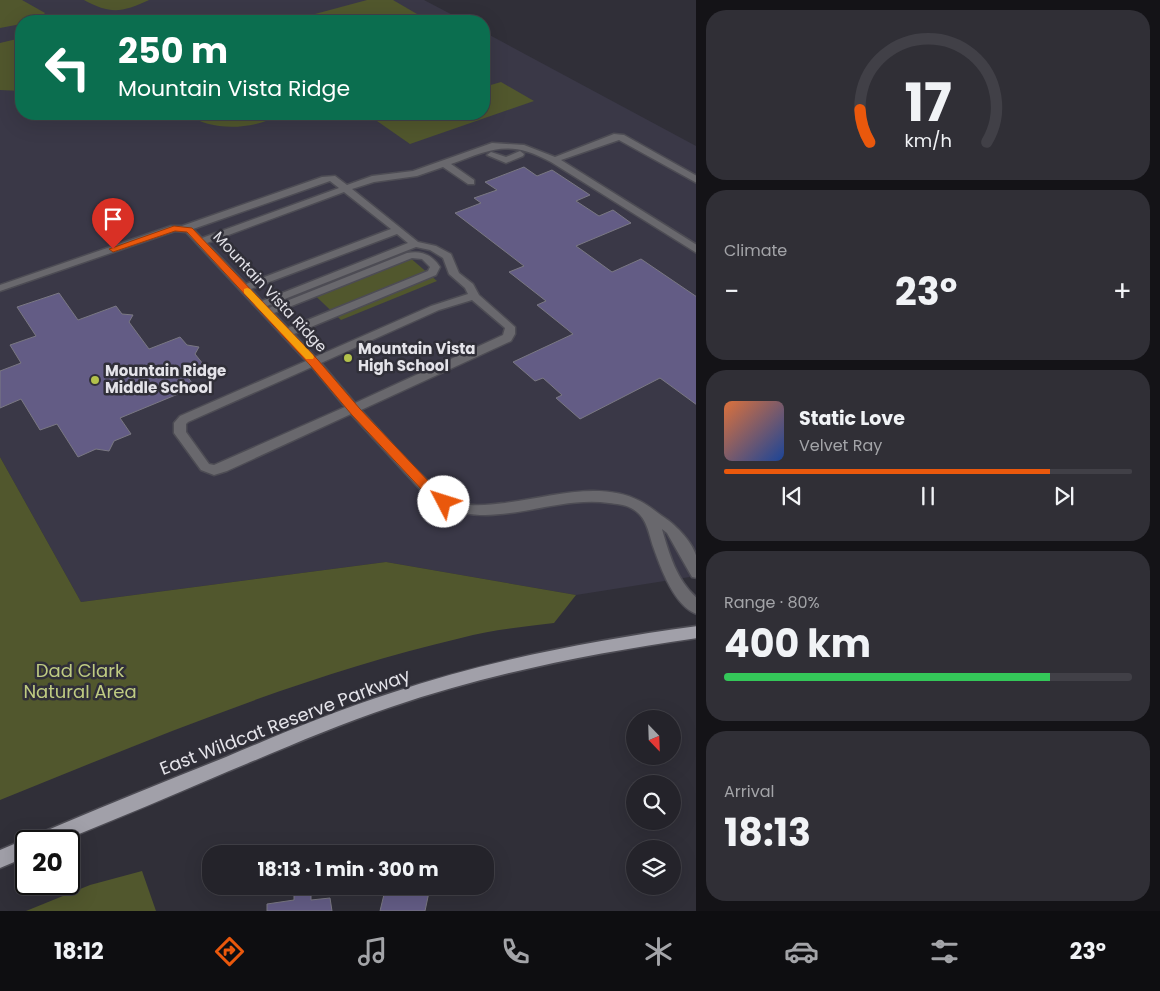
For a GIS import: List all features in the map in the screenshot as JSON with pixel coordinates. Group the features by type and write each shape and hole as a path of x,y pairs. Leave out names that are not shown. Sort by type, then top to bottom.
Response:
{"main road":[{"name":"East Wildcat Reserve Parkway","path":"69,830 325,724 453,680 600,648 696,632"},
{"path":"0,859 15,853"}],"lane":[{"path":"554,160 618,136 696,180"},
{"path":"500,145 506,160"},
{"path":"201,242 372,179 414,174 492,146 500,145 529,148 554,160 696,250"},
{"path":"491,155 506,160 520,154"},
{"path":"444,163 471,182"},
{"path":"0,288 174,228 183,228 325,178 335,179 415,244 433,248 448,256 454,274 469,286 474,298 510,327 510,334 506,338 354,409 214,470 205,467 180,433 180,423 184,419 435,308 463,298 474,298"},
{"name":"Mountain Vista Ridge","path":"183,228 189,230 201,242 314,362 354,409 428,489 444,502 464,509 485,510 530,505 562,498 596,496 624,500 635,504 672,529 696,573"},
{"path":"244,288 398,230"},
{"path":"264,309 415,244"},
{"path":"264,309 412,255 422,255 430,259 435,267 432,273 286,333"},
{"path":"646,512 653,522 661,550 680,592 696,608"}],"shaded area":[{"name":"Mountain Vista High School","path":"0,0 424,0 453,15 15,15 15,120 490,120 490,35 696,146 696,576 576,595 386,562 81,602 0,457"}],"green space":[{"path":"0,0 22,0 45,13 43,15 15,15 15,25 0,28"},
{"path":"84,0 149,0 132,7 110,10"},
{"path":"367,0 393,0 419,15 311,15"},
{"path":"15,39 15,91 0,90 0,43"},
{"path":"501,82 534,101 490,116 490,85"},
{"path":"197,120 269,120 235,127 209,124"},
{"path":"380,120 479,120 410,144 377,121"},
{"path":"401,250 437,281 341,320 306,287"},
{"name":"Dad Clark Natural Area","path":"0,457 81,602 386,562 576,595 554,623 472,635 343,670 228,710 0,800"},
{"path":"142,871 156,911 26,911 65,895 80,895 80,889"}],"building":[{"name":"Mountain Vista High School","path":"524,167 537,176 552,170 590,195 576,201 599,216 613,210 631,223 576,246 612,272 641,259 696,296 696,404 660,378 580,419 556,398 562,395 543,378 535,381 513,362 573,334 537,305 546,301 509,272 524,266 455,213 481,203 474,198 497,190 485,182"},
{"name":"Mountain Ridge Middle School","path":"59,293 78,320 116,306 122,314 133,315 129,322 149,349 180,337 187,345 199,347 195,354 203,364 184,372 195,387 120,418 131,434 114,441 109,451 96,449 78,457 57,424 40,430 21,399 0,408 0,371 21,363 10,345 36,336 17,307"},
{"path":"294,895 311,895 311,900 330,898 332,911 267,911 267,904 294,900"},
{"path":"384,895 428,895 425,911 380,911"}],"slow traffic":[{"path":"247,291 309,357"}],"place":[{"name":"Mountain Vista High School","path":"348,358"},
{"name":"Mountain Ridge Middle School","path":"95,380"}],"route":[{"path":"113,249 174,228 189,230 314,362 356,412 428,489 444,502"}]}
